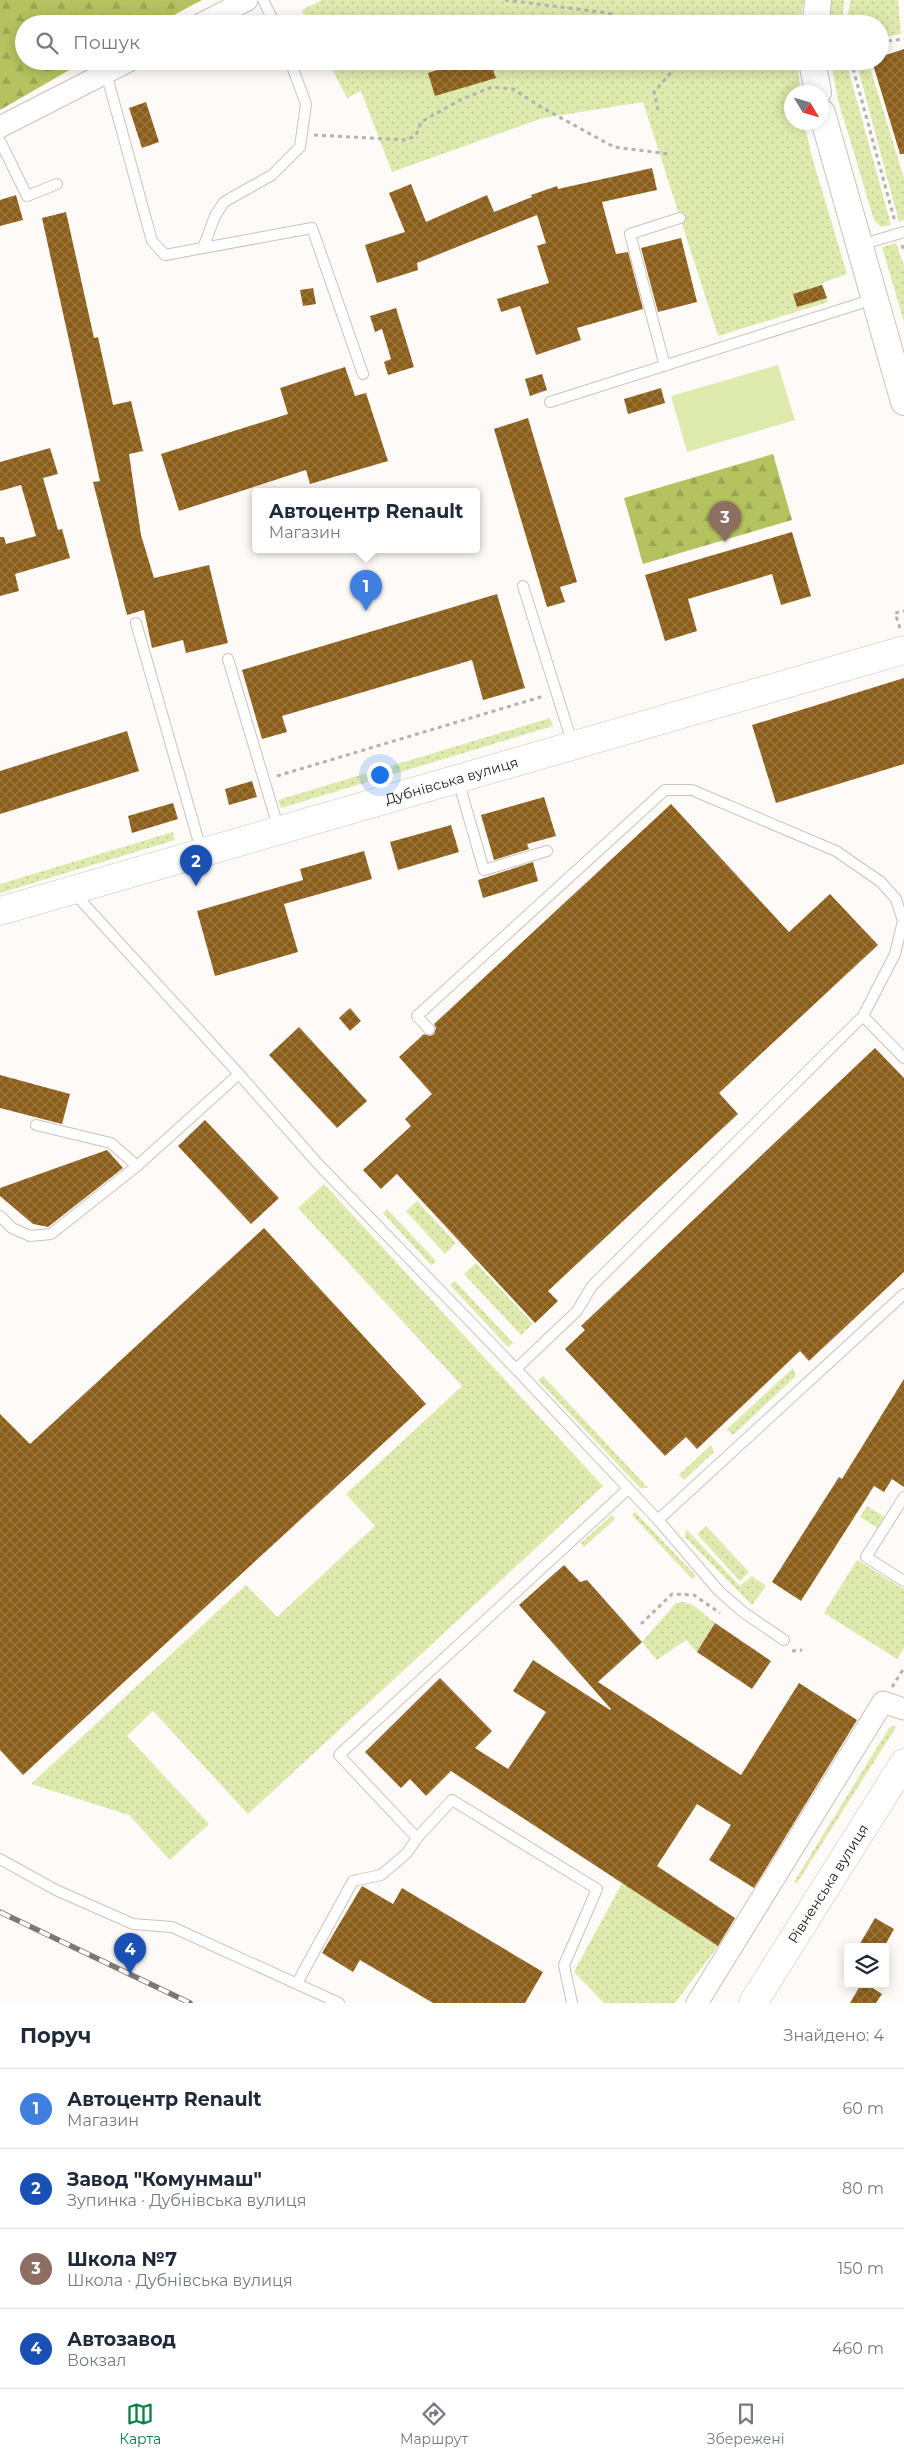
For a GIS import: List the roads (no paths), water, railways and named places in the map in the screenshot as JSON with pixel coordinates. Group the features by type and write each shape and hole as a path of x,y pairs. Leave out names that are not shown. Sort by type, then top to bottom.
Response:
{"main road":[{"name":"Дубнівська вулиця","path":"0,911 573,746 903,642"},
{"name":"Рівненська вулиця","path":"753,2003 904,1763"}],"street":[{"path":"218,15 247,0"},
{"path":"817,15 818,0"},
{"path":"0,127 112,70"},
{"path":"814,70 817,85"},
{"path":"827,130 904,402"},
{"path":"697,2003 882,1702 904,1709"}],"lane":[{"path":"263,0 270,15"},
{"path":"203,248 215,216 224,202 272,175 300,146 306,104 293,70"},
{"path":"106,73 152,241 165,255 312,228 363,374"},
{"path":"0,141 27,196 57,184"},
{"path":"665,366 630,234 680,218"},
{"path":"859,245 901,232"},
{"path":"550,402 874,300"},
{"path":"524,586 573,746"},
{"path":"136,623 202,854"},
{"path":"228,660 279,831"},
{"path":"458,779 484,870 547,851"},
{"path":"429,1029 417,1016 665,790 692,790 836,851 881,882 896,899 903,921 895,954 863,1016 592,1286 577,1311 516,1369"},
{"path":"71,890 239,1074 319,1165 516,1369 658,1520 719,1591 742,1612 784,1640"},
{"path":"863,1016 904,1058"},
{"path":"0,1216 12,1228 30,1236 51,1234 137,1166 239,1074"},
{"path":"36,1125 111,1143 137,1166"},
{"path":"658,1520 904,1294"},
{"path":"417,1838 339,1755 628,1489"},
{"path":"904,1497 866,1558 904,1581"},
{"path":"297,1983 353,1881 381,1875 407,1853 417,1838 452,1800 597,1889 564,1965 572,2003"},
{"path":"0,1859 56,1890 133,1924 172,1927 339,2003"}],"railway":[{"path":"0,1912 190,2003"}],"place":[{"name":"Школа №7","path":"725,542"},
{"name":"Автоцентр Renault","path":"366,611"},
{"name":"Завод \"Комунмаш\"","path":"196,886"},
{"name":"Автозавод","path":"130,1974"}]}
